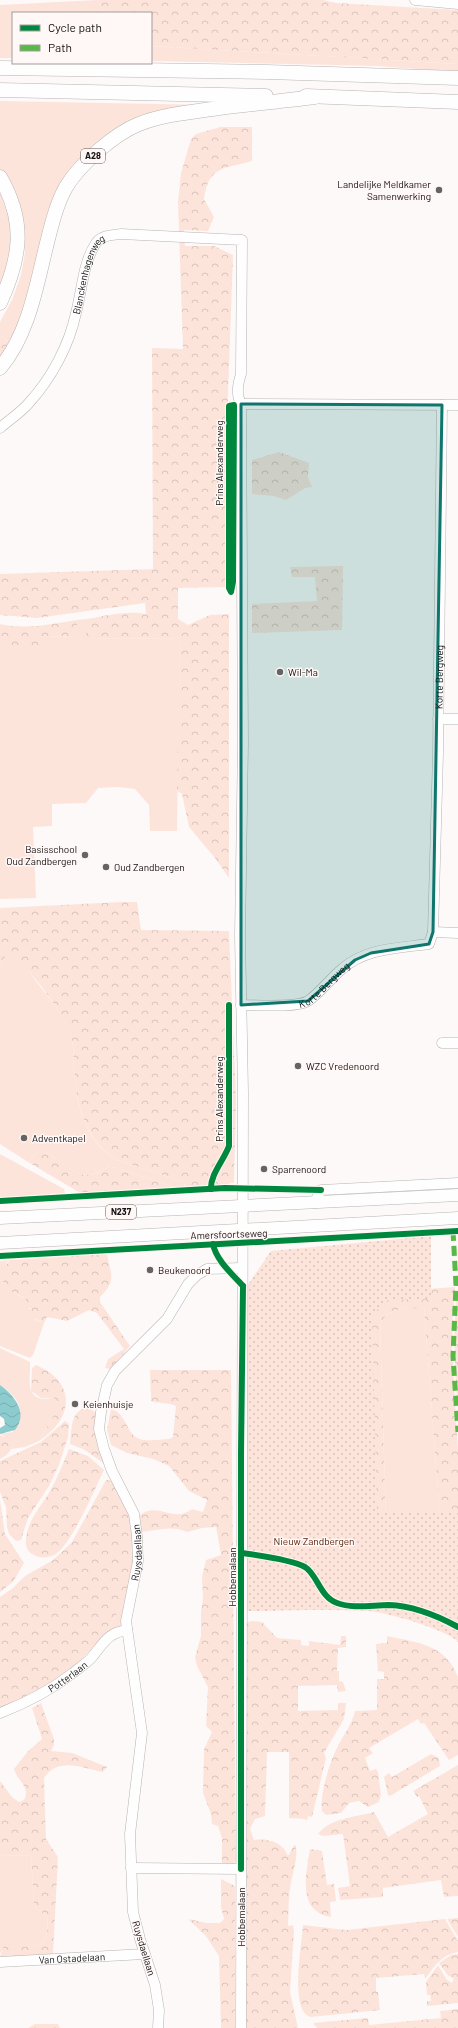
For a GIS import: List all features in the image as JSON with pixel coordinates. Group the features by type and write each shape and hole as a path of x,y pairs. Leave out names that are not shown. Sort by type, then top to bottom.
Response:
{"highway":[{"path":"0,68 458,78"},
{"name":"A28","path":"0,90 315,97 458,102"},
{"name":"A28","path":"0,368 8,358 24,328 35,292 57,206 67,186 82,167 110,141 137,124 164,116 315,97"},
{"path":"0,177 11,197 17,225 18,251 13,271 0,303"}],"main road":[{"name":"N237","path":"0,1218 458,1195"},
{"name":"Amersfoortseweg","path":"0,1243 458,1218"}],"street":[{"path":"415,0 458,4"},
{"name":"Blanckenhagenweg","path":"0,428 28,404 50,376 65,345 76,316 89,259 97,242 107,235 121,234 242,240 241,374 238,383 238,400 241,404"},
{"path":"242,1207 243,1092 240,936 243,735 241,404 458,405"},
{"name":"Korte Bergweg","path":"241,1005 292,1005 308,1001 343,968 371,952 429,944 433,932 438,719 442,405"},
{"path":"438,719 458,719"},
{"path":"433,932 458,933"},
{"path":"442,1043 458,1043"},
{"path":"314,1203 321,1190 458,1183"},
{"name":"Hobbemalaan","path":"241,2028 242,1207"},
{"name":"Ruysdaellaan","path":"158,2028 159,2010 156,1985 144,1954 133,1912 131,1868 130,1834 142,1733 127,1630 127,1613 138,1561 137,1536 134,1514 112,1471 99,1429 102,1404 107,1385 115,1371 127,1356 167,1319 188,1284 197,1275 207,1269 241,1268"},
{"name":"Potterlaan","path":"0,1713 28,1701 67,1677 91,1658 110,1635 127,1630"},
{"path":"131,1868 241,1869"},
{"name":"Van Ostadelaan","path":"0,1962 144,1954"}],"highlighted area":[{"path":"241,404 442,405 433,932 429,944 371,953 355,960 308,1001 241,1005"}],"green space":[{"path":"97,0 104,12 12,12 12,58 0,58 0,5"},
{"path":"97,0 323,0 336,3 458,10 458,64 152,46 152,12 104,12"},
{"path":"152,46 458,64 458,72 377,66 152,61"},
{"path":"0,101 211,105 142,121 71,183 12,344 0,334 0,322 12,300 21,275 25,253 23,229 11,184 0,169"},
{"path":"220,127 252,127 252,161 219,171 209,180 204,199 214,217 208,231 184,230 185,246 214,246 233,255 227,422 227,587 178,588 178,619 188,625 210,615 229,614 229,878 215,858 189,827 182,794 177,791 180,638 86,639 86,619 124,613 146,614 145,603 37,618 0,615 0,574 153,569 152,348 183,349 178,202 181,173 191,139 196,134"},
{"path":"0,193 8,216 12,240 0,296"},
{"path":"0,334 12,344 0,361"},
{"path":"279,452 309,463 308,477 312,487 305,488 286,500 274,496 252,494 252,460"},
{"path":"343,566 342,630 252,633 252,604 317,601 315,577 292,577 290,567"},
{"path":"86,619 86,639 180,638 177,831 150,831 149,805 135,789 118,787 98,788 86,803 52,804 52,826 33,827 36,898 0,899 0,645 44,645 44,637 77,636 77,620"},
{"path":"77,620 77,636 45,637 44,645 0,645 0,624 10,626 29,626 48,625"},
{"path":"137,902 141,930 229,931 236,1100 234,1182 207,1192 87,1197 28,1162 37,1152 42,1151 81,1174 89,1175 110,1166 177,1188 185,1187 184,1182 117,1160 106,1152 97,1142 89,1131 80,1107 75,1081 73,1043 64,1020 50,998 19,961 6,956 0,963 0,908"},
{"path":"6,956 20,961 27,969 62,1016 70,1032 73,1043 75,1081 80,1107 89,1132 97,1143 117,1160 184,1182 184,1187 177,1188 110,1166 88,1175 81,1174 42,1151 37,1152 28,1162 0,1144 0,963"},
{"path":"0,1154 64,1189 66,1198 0,1202"},
{"name":"Nieuw Zandbergen","path":"431,1236 431,1299 387,1300 372,1315 377,1511 458,1512 458,1642 452,1637 429,1627 387,1614 375,1612 337,1610 245,1611 247,1286 271,1251"},
{"path":"107,1254 111,1273 111,1282 100,1297 100,1302 130,1346 110,1369 105,1368 108,1359 124,1349 97,1313 89,1310 67,1321 47,1317 44,1323 32,1318 32,1309 27,1307 25,1297 20,1296 8,1289 3,1282 1,1272 10,1260"},
{"path":"10,1260 7,1262 3,1278 5,1282 9,1289 14,1293 25,1297 29,1309 32,1309 32,1314 35,1320 44,1323 33,1355 30,1358 0,1346 0,1261"},
{"path":"455,1287 452,1355 458,1449 458,1625 376,1603 370,1312 401,1291","holes":["424,1308 440,1519 386,1521 380,1324 384,1318 393,1311"]},
{"path":"458,1287 458,1413 455,1366 455,1318"},
{"path":"424,1307 440,1519 386,1521 380,1324 388,1314 393,1311"},
{"path":"0,1348 30,1362 31,1391 38,1398 54,1398 57,1404 57,1410 39,1441 25,1447 11,1449 12,1446 4,1436 0,1434 13,1432 20,1414 20,1410 14,1397 0,1385"},
{"path":"36,1365 49,1372 59,1381 64,1391 66,1401 64,1412 59,1422 51,1432 39,1441 57,1410 57,1404 54,1398 41,1398 31,1391 32,1368"},
{"path":"150,1370 231,1370 236,1861 234,1864 222,1863 222,1838 218,1826 212,1824 211,1814 203,1793 204,1749 212,1732 206,1726 208,1687 197,1666 195,1657 201,1636 201,1612 203,1599 202,1577 206,1560 221,1555 216,1527 202,1528 187,1532 170,1528 142,1532 139,1516 146,1512 152,1510 178,1514 185,1513 192,1509 203,1512 207,1500 189,1491 169,1466 153,1459 127,1453 111,1445 107,1430 111,1409 116,1411 124,1419 135,1437 154,1440 169,1439 173,1437 176,1406 151,1401"},
{"path":"86,1408 91,1409 96,1413 97,1441 105,1464 83,1449 70,1444 74,1417 81,1410"},
{"path":"65,1421 69,1424 68,1437 59,1465 49,1486 28,1518 21,1540 16,1541 9,1534 7,1527 6,1507 0,1492 0,1461 41,1442"},
{"path":"0,1435 12,1441 12,1447 5,1456 0,1459"},
{"path":"69,1449 88,1456 104,1470 83,1515 69,1539 56,1554 47,1557 38,1557 30,1553 27,1548 26,1541 29,1525 53,1486"},
{"path":"106,1480 113,1480 130,1516 134,1547 133,1564 125,1600 105,1634 81,1660 62,1676 27,1698 0,1708 0,1597 13,1588 25,1576 53,1560 72,1542"},
{"path":"0,1500 5,1534 24,1563 13,1582 0,1592"},
{"path":"125,1600 124,1622 118,1628 105,1634"},
{"path":"251,1621 262,1622 277,1638 301,1640 301,1645 309,1646 309,1641 340,1645 341,1636 346,1636 346,1647 338,1648 337,1671 339,1671 339,1681 343,1682 346,1691 338,1692 337,1685 298,1686 298,1711 338,1710 338,1703 346,1703 344,1719 324,1753 326,1758 312,1817 308,1816 307,1821 305,1819 289,1818 289,1752 267,1752 265,1816 255,1819 250,1829 254,1840 269,1840 274,1842 286,1851 288,1856 295,1844 296,1848 295,1864 289,1893 288,1926 293,1925 294,1931 290,1992 298,2028 244,2028 247,1623"},
{"path":"387,1636 420,1643 430,1647 438,1651 453,1666 458,1677 458,1755 449,1760 424,1723 421,1724 418,1719 369,1748 373,1753 365,1758 370,1771 376,1769 378,1772 381,1794 379,1802 368,1807 359,1801 349,1803 341,1813 326,1815 322,1811 322,1797 328,1770 337,1748 350,1725 355,1711 377,1710 377,1679 384,1679 384,1672 378,1671 376,1644 387,1643"},
{"path":"41,1703 54,1739 54,1745 51,1751 72,1753 107,1767 103,1772 79,1766 63,1765 50,1771 44,1778 46,1839 58,1857 53,1955 0,1957 4,1945 23,1947 37,1946 42,1943 46,1937 47,1917 34,1906 31,1856 0,1855 0,1781 12,1797 19,1802 24,1800 26,1791 14,1769 28,1751 42,1739 32,1708"},
{"path":"431,1754 439,1758 440,1766 390,1796 388,1795 384,1777 389,1773 392,1777"},
{"path":"458,1765 458,1896 444,1897 441,1880 383,1888 383,1897 340,1900 338,1888 350,1886 343,1834 323,1836 318,1834 336,1821 374,1812 388,1837 428,1814 419,1796 417,1797 413,1791"},
{"path":"310,1849 322,1851 327,1885 334,1884 336,1901 330,1902 331,1917 320,1914 313,1908 308,1899 306,1879"},
{"path":"0,1855 31,1856 34,1906 47,1917 47,1929 46,1937 42,1943 37,1946 4,1946 0,1954"},
{"path":"221,1879 235,1886 235,2028 221,2028 219,1956 206,1936 188,1919 207,1923 220,1923 224,1919 221,1907"},
{"path":"458,1918 458,1937 447,1919"},
{"path":"445,1919 458,1941 458,1952 452,1953 443,1958 425,1979 424,1974 376,1978 376,1992 378,1992 380,2010 311,2017 304,2012 300,2003 298,1976 303,1925 346,1930"},
{"path":"458,1954 458,2003 427,2006 427,2001 431,2001 430,1995 427,1995 426,1982 438,1965 447,1980 452,1983 454,1979 450,1976 449,1977 439,1963 451,1955"},
{"path":"458,2009 458,2028 317,2028 313,2023 368,2018 369,2025 441,2018 440,2011"},
{"path":"35,2024 58,2024 60,2028 28,2028"}],"water":[{"path":"0,1385 15,1399 21,1417 15,1430 0,1434 0,1428 5,1425 4,1419 0,1416"}],"marked path":[{"path":"453,1231 456,1285 453,1356 458,1432"}],"cycle path":[{"name":"Prins Alexanderweg","path":"234,405 233,582 231,592 229,588 229,406 234,405"},
{"name":"Prins Alexanderweg","path":"211,1189 211,1184 215,1173 229,1146 229,1005"},
{"path":"0,1201 225,1188 321,1190"},
{"path":"0,1256 458,1231"},
{"path":"213,1244 217,1256 229,1272 243,1286"},
{"path":"241,1869 241,1452 243,1286"},
{"path":"242,1553 265,1556 299,1564 305,1567 313,1575 327,1596 337,1603 349,1606 389,1605 407,1607 433,1615 458,1627"}],"place":[{"name":"Landelijke Meldkamer Samenwerking","path":"439,190"},
{"name":"Wil-Ma","path":"280,672"},
{"name":"Basisschool Oud Zandbergen","path":"85,855"},
{"name":"Oud Zandbergen","path":"106,867"},
{"name":"WZC Vredenoord","path":"298,1066"},
{"name":"Adventkapel","path":"24,1138"},
{"name":"Sparrenoord","path":"264,1169"},
{"name":"Beukenoord","path":"150,1270"},
{"name":"Keienhuisje","path":"75,1404"}]}
